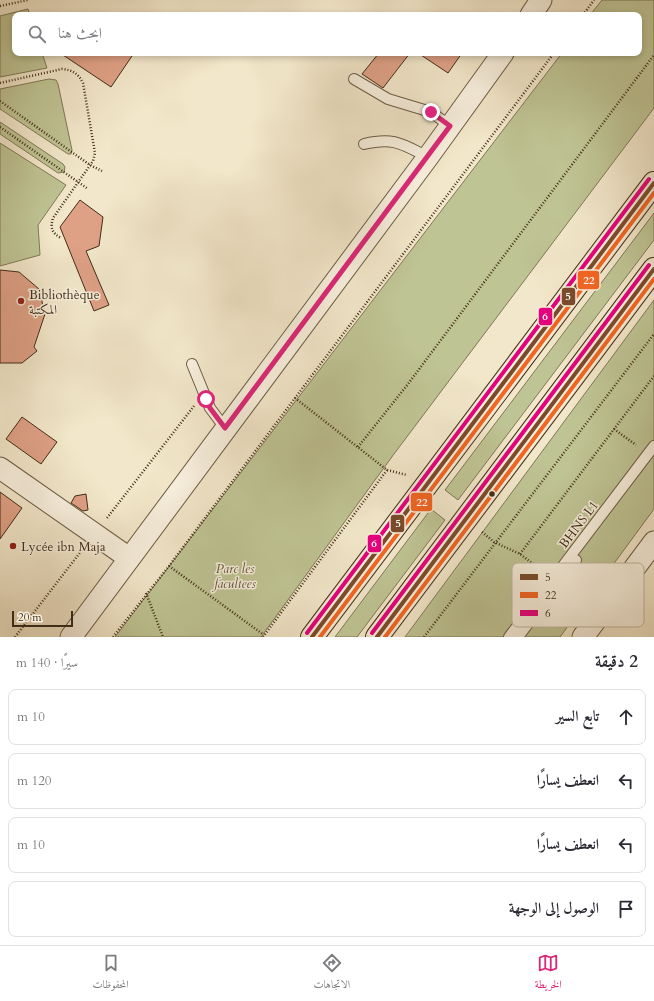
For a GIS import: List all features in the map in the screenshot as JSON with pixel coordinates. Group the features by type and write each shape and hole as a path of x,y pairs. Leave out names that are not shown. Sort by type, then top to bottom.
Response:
{"main road":[{"path":"312,637 654,183"},
{"path":"377,637 654,269"}],"street":[{"path":"533,12 542,0"},
{"path":"71,637 428,157 501,56"},
{"path":"0,468 129,558"},
{"path":"639,563 654,542"},
{"path":"583,637 591,627"}],"lane":[{"path":"354,79 388,99 431,112 450,126"},
{"path":"364,144 394,141 428,157"},
{"path":"192,364 210,408 225,428"},
{"name":"BHNS L1","path":"569,563 654,446"},
{"name":"BHNS L1","path":"570,563 654,456"},
{"name":"BHNS L1","path":"509,637 517,627"},
{"name":"BHNS L1","path":"518,637 525,627"}],"path":[{"path":"0,6 28,0"},
{"path":"585,12 594,0"},
{"path":"358,447 413,377 654,55"},
{"path":"113,637 146,593 169,566 552,56"},
{"path":"0,83 62,69 70,70 79,76 83,83 95,153 90,165 53,218 50,226 54,234 61,238"},
{"path":"0,101 90,165 102,171"},
{"path":"0,127 88,189"},
{"path":"424,637 494,542 654,334"},
{"path":"520,554 654,376"},
{"path":"169,566 264,636 387,470 295,398"},
{"path":"106,519 196,404 206,399"},
{"path":"614,429 640,448"},
{"path":"465,520 494,542 520,554 532,563"},
{"path":"15,637 85,546"},
{"path":"146,593 163,637"}],"green space":[{"name":"Parc les facultees","path":"602,0 654,0 654,108 394,454 261,637 115,637 560,56 642,56 642,12 592,12"},
{"path":"28,9 29,12 16,12"},
{"path":"12,13 12,56 43,56 47,68 0,77 0,16"},
{"path":"49,79 56,80 58,84 72,150 71,154 68,154 0,109 0,89"},
{"path":"0,122 63,164 65,167 64,172 58,173 0,134"},
{"path":"0,143 66,185 38,225 40,255 0,266"},
{"path":"654,213 654,240 458,500 445,490"},
{"path":"654,300 654,509 614,563 512,563 512,627 567,627 560,637 405,637"},
{"path":"431,509 445,520 357,637 335,637"}],"building":[{"path":"64,56 132,56 111,87"},
{"path":"377,56 408,56 383,88 362,74"},
{"path":"422,56 460,56 448,73"},
{"path":"80,200 103,217 99,246 86,251 109,305 94,311 60,227"},
{"name":"Bibliothèque المكتبة","path":"0,270 19,272 39,289 45,314 34,347 37,351 22,363 0,363"},
{"path":"22,417 57,442 41,464 6,439"},
{"path":"0,492 22,508 0,539"},
{"path":"86,494 88,510 83,511 71,503 75,496"}],"transit line":[{"name":"6","path":"307,633 649,179"},
{"name":"5","path":"312,637 654,183"},
{"name":"22","path":"320,637 654,193"},
{"name":"6","path":"372,633 649,265"},
{"name":"5","path":"377,637 654,269"},
{"name":"22","path":"385,637 654,279"}],"place":[{"name":"Bibliothèque المكتبة","path":"21,301"},
{"name":"Lycée ibn Maja","path":"13,546"}],"route":[{"path":"206,399 210,408 225,428 450,126 431,112"}]}
